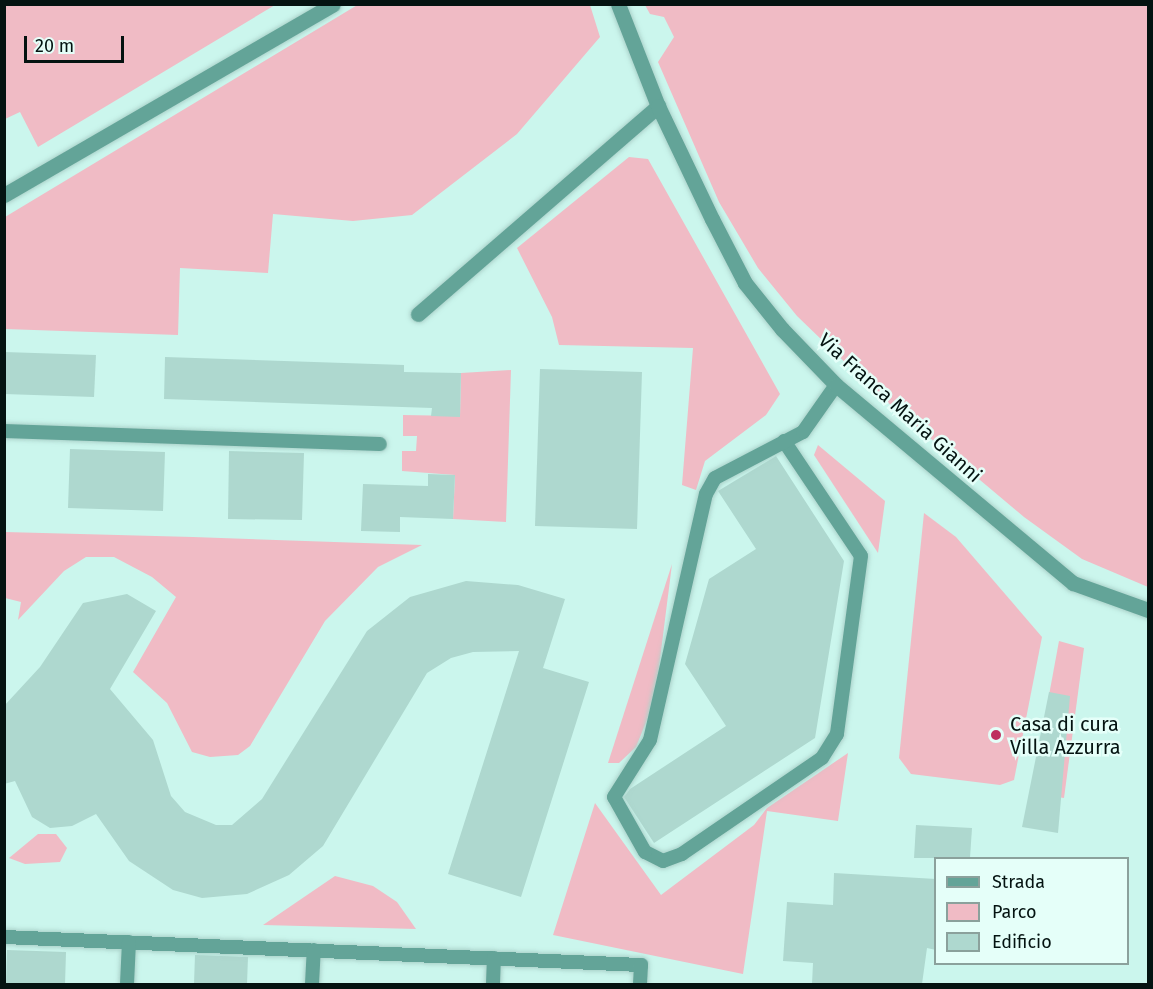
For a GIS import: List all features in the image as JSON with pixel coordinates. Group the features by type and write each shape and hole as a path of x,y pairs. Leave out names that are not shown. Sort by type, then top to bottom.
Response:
{"street":[{"path":"4,195 333,4"},
{"name":"Via Franca Maria Gianni","path":"618,4 658,106 745,283 836,385 1073,583 1149,610"},
{"path":"418,314 658,106"}],"lane":[{"path":"784,441 861,556 837,734 822,758 682,854 663,861 645,852 614,797 650,740 710,485 784,441 803,432 836,385"},
{"path":"4,431 380,444"},
{"path":"4,937 641,965 640,984"},
{"path":"127,984 129,942"},
{"path":"312,984 314,950"},
{"path":"493,984 494,958"}],"green space":[{"path":"5,4 275,5 38,147 20,112 5,119"},
{"path":"359,4 590,5 600,37 517,134 412,215 353,221 273,214 268,273 180,268 178,335 5,329 5,217"},
{"path":"645,5 1148,5 1148,587 1082,559 1024,517 880,396 797,316 758,268 719,202 658,62 674,37 664,17 650,14"},
{"path":"629,157 648,159 780,394 766,415 705,461 696,490 682,485 693,348 559,345 552,317 517,248"},
{"path":"511,370 506,522 453,519 455,475 402,471 402,451 416,451 417,436 403,436 403,415 460,416 461,373"},
{"path":"818,445 885,501 878,553 814,455"},
{"path":"924,513 956,537 1042,637 1014,780 1000,785 911,774 899,758"},
{"path":"5,532 422,545 378,567 325,621 250,746 238,755 210,757 192,752 167,703 133,672 176,597 152,577 114,557 86,557 64,571 18,620 21,602 5,598"},
{"path":"672,564 657,683 647,720 636,747 619,763 608,763"},
{"path":"1059,641 1084,648 1064,798 1031,793"},
{"path":"848,753 838,821 767,811 743,974 553,935 595,803 661,895 754,825 767,808"},
{"path":"38,834 56,834 67,848 60,862 25,864 9,858"},
{"path":"335,876 373,886 397,902 416,929 263,925"}],"building":[{"path":"4,352 96,355 94,397 4,394"},
{"path":"165,357 404,365 404,372 461,373 460,417 431,416 432,408 164,399"},
{"path":"540,369 642,372 637,529 535,526"},
{"path":"70,449 165,452 163,511 68,508"},
{"path":"229,451 304,453 302,520 228,519"},
{"path":"776,456 844,561 815,738 654,843 624,797 630,789 726,726 685,664 709,579 756,549 718,491"},
{"path":"428,474 455,475 453,519 400,517 400,532 361,531 363,484 428,486"},
{"path":"466,581 518,585 565,599 543,668 589,682 521,897 448,874 519,651 473,652 451,658 427,673 323,846 289,875 247,894 202,898 173,890 129,861 96,814 72,826 50,828 32,817 15,781 4,784 4,706 40,667 83,603 127,594 156,611 110,689 153,740 171,796 185,812 216,825 232,825 262,799 367,631 410,597"},
{"path":"1049,692 1070,696 1058,833 1022,827"},
{"path":"916,825 972,828 970,857 914,858"},
{"path":"834,873 934,879 934,950 927,948 922,984 812,984 813,963 783,961 787,902 833,905"},
{"path":"7,950 66,952 65,984 6,984"},
{"path":"195,955 248,957 247,984 194,984"}],"place":[{"name":"Casa di cura Villa Azzurra","path":"996,735"}]}
